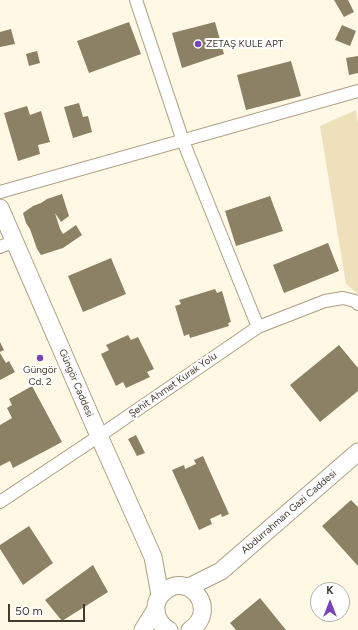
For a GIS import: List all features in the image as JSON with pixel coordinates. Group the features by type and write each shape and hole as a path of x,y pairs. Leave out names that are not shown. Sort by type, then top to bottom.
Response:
{"main road":[{"name":"Güngör Caddesi","path":"0,208 7,244 99,436 153,557 158,602 157,617 166,630"},
{"name":"Abdurrahman Gazi Caddesi","path":"158,602 166,589 173,586 185,586 221,572 358,452"},
{"name":"Güngör Caddesi","path":"153,557 185,586 195,592 200,598 199,621"},
{"name":"Abdurrahman Gazi Caddesi","path":"199,621 221,572"},
{"path":"143,630 158,602"}],"street":[{"path":"136,0 183,141 258,327"},
{"path":"0,192 358,91"},
{"name":"Şehit Ahmet Kurak Yolu","path":"0,502 258,327 325,301 343,298 355,301 358,304"}],"shaded area":[{"path":"356,110 358,124 358,294 346,284 320,126"}],"building":[{"path":"334,0 348,0 354,12 344,17"},
{"path":"129,22 141,54 89,73 77,41"},
{"name":"ZETAŞ KULE APT","path":"215,22 224,54 182,68 172,33"},
{"path":"342,25 356,31 350,46 335,40"},
{"path":"11,29 15,44 0,47 0,32"},
{"path":"37,51 40,63 29,66 26,54"},
{"path":"358,56 358,73 349,75 346,58"},
{"path":"291,61 301,96 246,110 237,75"},
{"path":"79,103 83,117 88,116 92,132 73,138 64,107"},
{"path":"27,106 30,115 41,111 50,142 38,145 40,154 18,161 4,113"},
{"path":"62,194 69,216 61,222 55,213 60,229 63,234 76,225 82,235 63,248 41,255 37,249 23,213 47,199"},
{"path":"270,196 283,231 236,246 225,211"},
{"path":"328,243 339,271 284,293 273,265"},
{"path":"111,258 126,294 83,312 68,276"},
{"path":"215,289 217,293 222,291 231,322 228,323 229,326 190,338 189,334 184,336 175,306 181,304 179,300"},
{"path":"128,335 131,340 138,337 154,369 147,372 150,377 126,388 123,382 116,386 101,354 109,350 106,345"},
{"path":"0,342 4,350 0,352"},
{"path":"339,345 358,368 358,391 320,422 290,385"},
{"path":"0,353 6,363 9,361 15,372 0,380"},
{"path":"32,386 62,442 13,468 10,461 0,466 0,425 12,418 7,408 12,405 9,399"},
{"path":"136,435 145,453 137,456 128,439"},
{"path":"203,456 229,514 222,517 221,514 210,519 212,524 199,530 172,470 184,465 185,469 196,464 194,460"},
{"path":"351,500 358,507 358,566 322,526"},
{"path":"29,526 53,563 23,585 0,549 0,545"},
{"path":"93,565 108,592 62,621 45,600"},
{"path":"260,598 286,630 236,630 230,623"}],"place":[{"name":"ZETAŞ KULE APT","path":"198,44"},
{"name":"Güngör Cd. 2","path":"40,358"}]}
